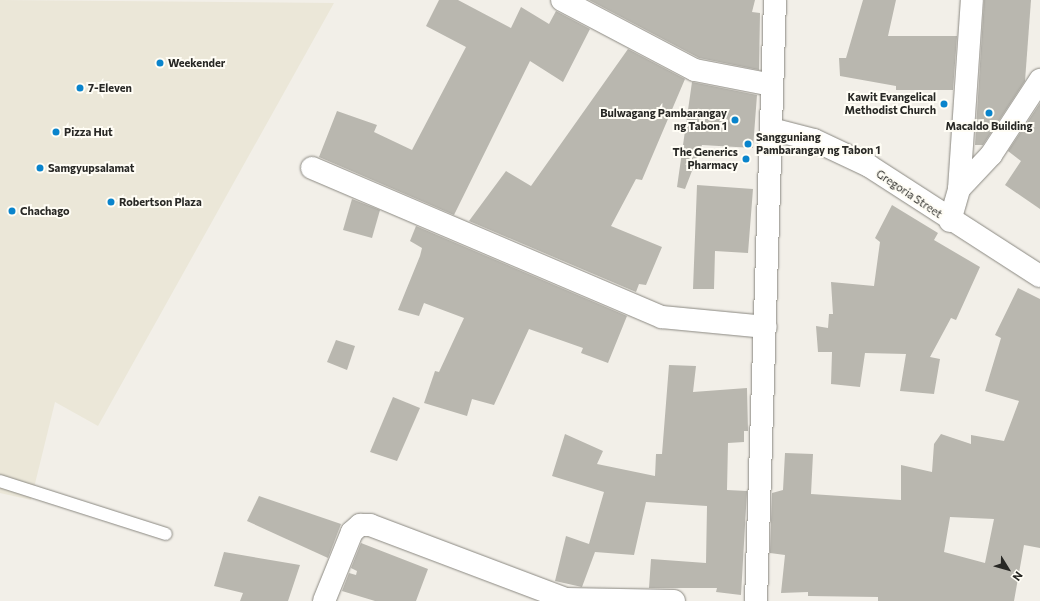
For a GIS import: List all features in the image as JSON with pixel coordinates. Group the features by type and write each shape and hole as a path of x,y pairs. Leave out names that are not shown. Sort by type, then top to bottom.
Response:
{"street":[{"path":"562,0 695,70 772,85"},
{"path":"756,601 766,327 775,0"},
{"path":"950,221 959,189 972,0"},
{"path":"959,189 990,155 1040,80"},
{"name":"Gregoria Street","path":"771,129 840,150 950,221 1040,276"},
{"path":"312,168 662,317 766,327"},
{"path":"324,601 352,532 360,525 370,525 566,600 674,601"}],"lane":[{"path":"0,481 166,534"}],"shaded area":[{"name":"Robertson Plaza","path":"0,0 334,3 98,426 55,402 31,500 0,493"}],"building":[{"path":"439,0 458,0 511,28 521,7 549,24 556,11 590,29 563,82 530,61 454,215 319,157 337,111 377,125 374,132 412,150 466,47 426,26"},
{"path":"589,0 755,0 752,12 760,13 759,70 699,58"},
{"path":"863,0 896,0 888,36 957,36 953,90 896,90 896,86 840,76 839,58 846,58"},
{"path":"984,0 1031,0 1025,81 983,145 975,145"},
{"path":"628,49 685,79 642,180 636,179 611,226 662,247 646,285 639,284 636,292 469,221 506,171 531,186"},
{"path":"692,82 757,95 753,148 702,145 685,189 677,187"},
{"path":"1040,103 1040,209 1005,185 1021,161 1008,151"},
{"path":"697,185 753,189 748,253 715,251 714,289 693,289"},
{"path":"352,199 380,210 372,238 343,230"},
{"path":"892,205 938,233 934,240 980,267 956,320 951,318 930,357 940,359 934,394 900,391 906,354 865,353 860,387 831,384 832,352 818,352 816,326 828,328 829,314 833,314 831,282 874,286 880,242 875,238"},
{"path":"416,226 627,316 608,363 581,353 583,348 529,329 494,405 472,399 467,416 424,403 435,371 439,372 464,318 424,303 419,316 398,310 422,248 410,241"},
{"path":"1018,288 1040,299 1040,548 1024,545 1014,601 878,601 878,597 808,596 808,592 781,593 785,555 770,553 772,493 783,490 785,453 813,454 811,494 901,500 901,465 932,472 934,444 941,434 971,444 971,435 1004,441 1019,401 985,391 1001,338 995,335","holes":["950,517 994,519 985,563 944,552"]},
{"path":"336,340 355,346 347,370 327,362"},
{"path":"669,365 696,366 693,392 747,388 748,431 744,431 744,442 728,443 727,490 747,491 741,595 716,592 717,588 649,588 651,559 706,563 707,506 646,502 634,555 595,552 582,587 555,581 566,536 589,544 604,492 552,476 565,434 603,451 597,464 655,476 656,454 662,454"},
{"path":"393,397 420,408 397,461 370,452"},
{"path":"259,496 341,524 328,558 247,521"},
{"path":"361,543 428,569 416,601 375,601 342,591 349,573 356,575 357,571 351,568"},
{"path":"224,552 300,565 288,601 240,601 243,593 214,586"}],"place":[{"name":"Weekender","path":"160,63"},
{"name":"7-Eleven","path":"80,88"},
{"name":"Kawit Evangelical Methodist Church","path":"944,104"},
{"name":"Macaldo Building","path":"989,113"},
{"name":"Bulwagang Pambarangay ng Tabon 1","path":"735,120"},
{"name":"Pizza Hut","path":"56,132"},
{"name":"Sangguniang Pambarangay ng Tabon 1","path":"748,144"},
{"name":"The Generics Pharmacy","path":"746,159"},
{"name":"Samgyupsalamat","path":"40,168"},
{"name":"Robertson Plaza","path":"111,202"},
{"name":"Chachago","path":"12,211"}]}
